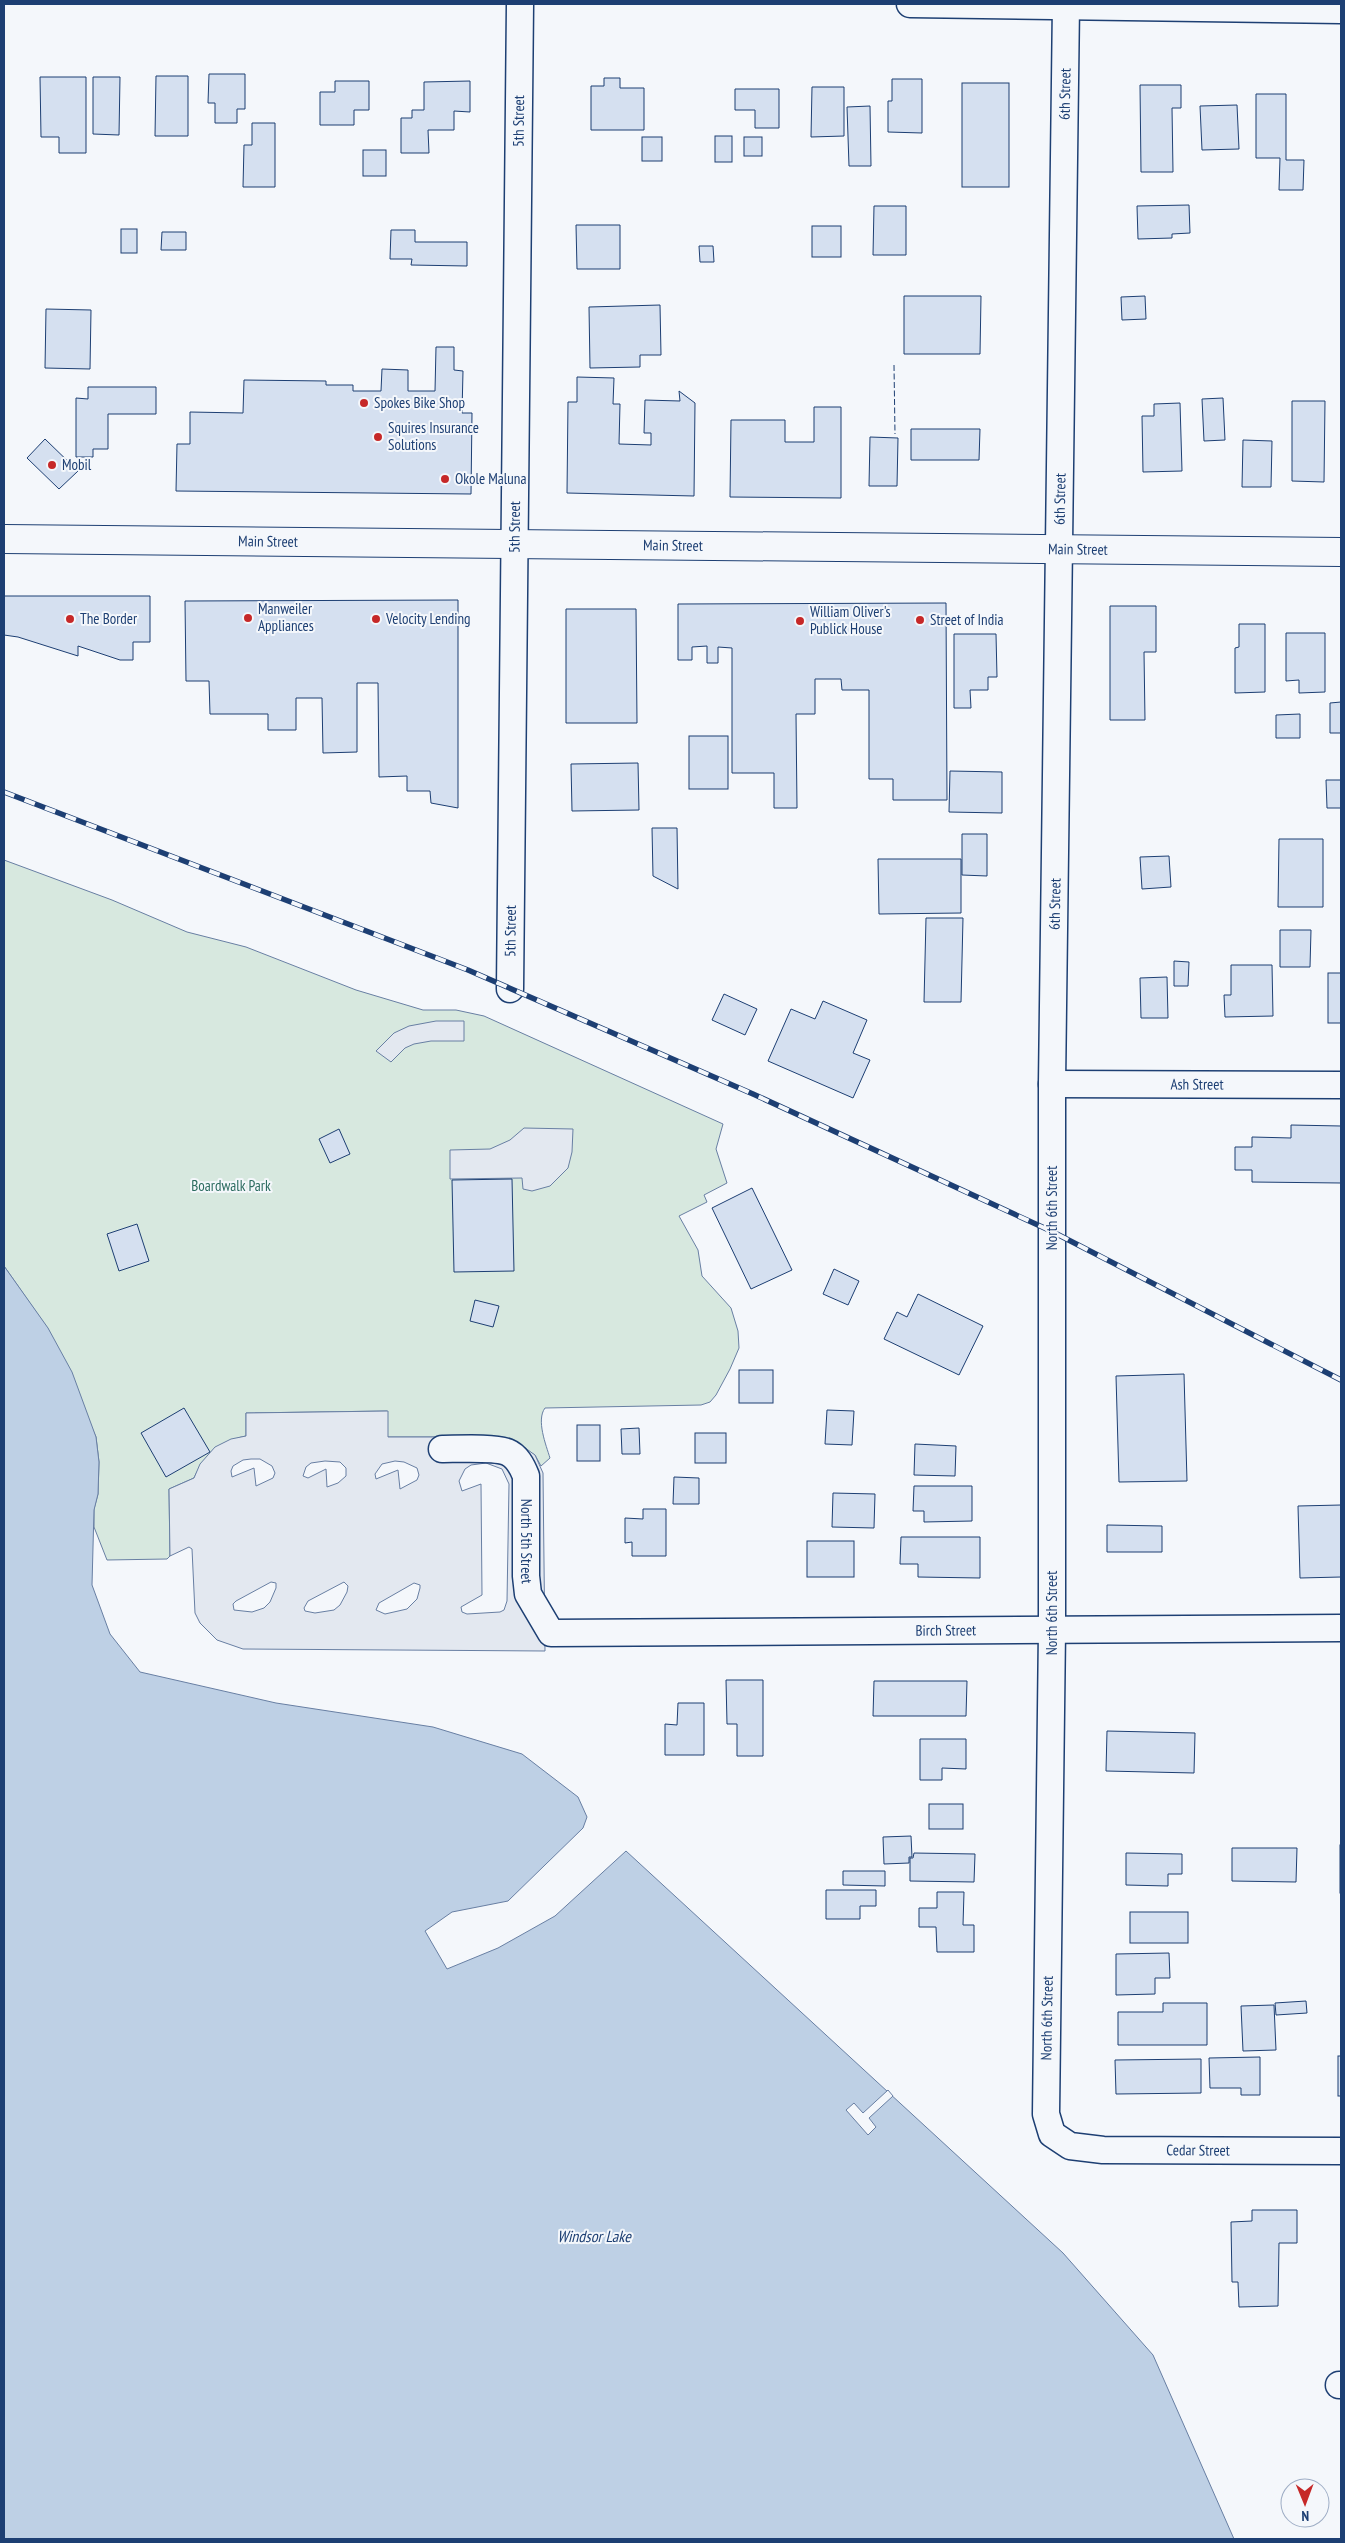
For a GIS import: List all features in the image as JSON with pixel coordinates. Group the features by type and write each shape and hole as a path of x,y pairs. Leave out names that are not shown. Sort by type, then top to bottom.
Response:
{"main road":[{"name":"Main Street","path":"4,539 1341,552"}],"street":[{"name":"5th Street","path":"510,988 520,4"},
{"path":"910,4 1341,10"},
{"name":"6th Street","path":"1052,1084 1066,5"},
{"name":"Ash Street","path":"1052,1084 1341,1084"},
{"name":"North 6th Street","path":"1052,1084 1052,1630 1046,2114 1052,2134 1058,2138"},
{"name":"North 5th Street","path":"442,1449 506,1451 518,1460 526,1476 526,1576 528,1594 552,1633"},
{"name":"Birch Street","path":"552,1633 1341,1628"},
{"name":"Cedar Street","path":"1058,2138 1070,2146 1103,2150 1341,2150"}],"green space":[{"name":"Boardwalk Park","path":"4,860 112,900 187,932 246,947 356,990 423,1010 456,1010 484,1016 723,1124 716,1149 727,1183 704,1195 707,1202 679,1216 698,1250 702,1276 731,1308 738,1331 739,1348 716,1395 710,1402 701,1405 545,1408 541,1419 544,1440 550,1458 541,1466 535,1455 502,1437 387,1437 387,1411 246,1413 246,1436 229,1441 208,1457 194,1478 169,1489 170,1556 167,1559 107,1560 94,1527 99,1462 96,1437 48,1329 4,1266"}],"shaded area":[{"path":"436,1021 464,1021 464,1041 431,1041 414,1044 405,1048 391,1062 376,1051 394,1033 409,1026"},
{"path":"524,1128 573,1129 572,1152 568,1168 550,1186 532,1191 523,1189 522,1178 450,1179 450,1150 490,1149 510,1140"},
{"path":"388,1411 388,1437 501,1437 514,1440 535,1455 543,1473 545,1651 243,1649 217,1640 200,1623 195,1613 192,1549 189,1547 170,1556 169,1489 194,1478 200,1464 215,1447 231,1439 246,1436 246,1413","holes":["260,1459 272,1466 275,1473 273,1478 256,1486 254,1468 232,1477 231,1471 233,1466 243,1460","325,1461 340,1462 346,1468 346,1476 338,1483 327,1487 326,1469 308,1478 303,1476 306,1467 311,1463","395,1461 404,1462 417,1468 419,1475 417,1480 400,1489 398,1470 376,1479 375,1474 382,1464","486,1463 502,1469 509,1484 507,1601 504,1610 500,1612 467,1614 462,1612 461,1607 482,1595 481,1484 462,1491 459,1481 465,1469 471,1465","271,1582 276,1583 276,1588 270,1602 264,1608 252,1612 234,1610 233,1604","344,1582 348,1586 340,1605 334,1610 315,1613 305,1611 304,1608 308,1601","414,1583 420,1585 417,1599 407,1609 385,1614 376,1610 379,1603"]}],"water":[{"name":"Windsor Lake","path":"4,1266 48,1328 72,1372 96,1437 99,1462 98,1494 94,1510 92,1585 110,1634 140,1672 276,1703 433,1727 522,1754 578,1797 587,1817 583,1828 508,1901 452,1912 425,1931 447,1969 498,1948 555,1916 626,1851 1063,2253 1153,2355 1234,2539 4,2539"}],"pier":[{"path":"888,2090 893,2096 869,2118 876,2127 868,2135 846,2110 854,2103 863,2113"}],"building":[{"path":"209,74 245,74 245,109 237,109 237,123 215,123 215,103 208,103"},
{"path":"156,76 188,76 188,136 155,136"},
{"path":"40,77 86,77 86,153 59,153 59,137 41,137"},
{"path":"93,77 120,77 119,135 93,134"},
{"path":"604,78 620,78 620,88 644,88 644,130 591,130 591,86 604,86"},
{"path":"892,79 922,79 922,133 888,132 888,101 892,101"},
{"path":"335,81 369,81 369,110 354,110 354,125 320,125 320,92 335,92"},
{"path":"470,81 470,112 454,111 454,130 428,130 429,153 401,153 401,118 412,118 412,110 424,110 424,82"},
{"path":"962,83 1009,83 1009,187 962,187"},
{"path":"1140,85 1181,85 1181,108 1172,108 1173,172 1141,172"},
{"path":"812,87 844,87 844,136 811,137"},
{"path":"735,89 779,89 779,128 755,128 755,110 735,110"},
{"path":"1256,94 1286,94 1286,160 1304,160 1303,190 1279,190 1280,158 1256,158"},
{"path":"1237,105 1239,149 1202,150 1200,106"},
{"path":"870,106 871,166 849,166 847,107"},
{"path":"252,123 275,123 275,187 243,187 244,145 252,145"},
{"path":"715,136 732,136 732,162 715,162"},
{"path":"642,137 662,137 662,161 642,161"},
{"path":"744,137 762,137 762,156 744,156"},
{"path":"363,150 386,150 386,176 363,176"},
{"path":"1189,205 1190,233 1172,234 1172,238 1138,239 1137,206"},
{"path":"874,206 906,206 906,255 873,255"},
{"path":"576,225 620,225 620,269 577,269"},
{"path":"812,226 841,226 841,257 812,257"},
{"path":"121,229 137,229 137,253 121,253"},
{"path":"391,230 415,230 415,242 467,242 467,266 411,265 412,259 390,259"},
{"path":"162,232 186,232 186,250 161,250"},
{"path":"699,246 713,246 714,262 700,262"},
{"path":"904,296 981,296 980,354 904,354"},
{"path":"1145,296 1146,319 1122,320 1121,297"},
{"path":"660,305 661,355 640,355 640,367 590,368 589,307"},
{"path":"46,309 91,310 90,369 45,368"},
{"path":"436,347 454,347 454,370 463,371 462,413 472,413 471,494 176,491 177,444 190,444 190,412 243,413 244,380 326,381 326,385 353,385 353,391 381,391 382,369 408,370 408,391 435,391"},
{"path":"577,377 614,378 613,404 620,404 619,444 651,445 651,433 644,433 645,400 680,401 679,391 695,403 694,496 567,493 568,402 577,402"},
{"path":"88,387 156,387 156,414 108,414 108,449 93,449 93,457 76,457 76,398 88,399"},
{"path":"1223,398 1225,440 1204,441 1202,399"},
{"path":"1292,401 1325,401 1324,482 1292,481"},
{"path":"1180,403 1182,471 1143,472 1142,416 1154,416 1154,404"},
{"path":"814,407 841,407 841,498 730,497 731,420 785,420 785,442 814,442"},
{"path":"911,429 980,429 979,460 911,460"},
{"path":"870,437 898,438 897,486 869,486"},
{"path":"45,439 78,471 59,489 27,458"},
{"path":"1243,440 1272,441 1271,487 1242,487"},
{"path":"4,596 150,596 150,642 133,642 133,660 120,660 78,646 78,656 18,637 4,635"},
{"path":"458,600 458,808 431,803 430,791 407,791 407,776 379,777 378,683 357,683 357,752 323,753 322,698 296,698 296,730 268,730 268,714 210,714 209,681 186,681 185,601"},
{"path":"946,603 947,800 893,800 893,779 869,779 869,690 842,690 841,679 815,679 815,714 796,714 797,808 774,808 774,773 732,773 732,648 718,647 718,663 707,663 707,646 692,647 692,660 678,660 678,604"},
{"path":"1110,606 1156,606 1156,652 1144,652 1145,720 1110,720"},
{"path":"566,609 636,609 637,723 566,723"},
{"path":"1239,624 1265,624 1265,692 1235,693 1235,648 1239,647"},
{"path":"1286,633 1325,633 1325,692 1299,693 1299,680 1286,681"},
{"path":"954,634 996,634 997,677 988,677 988,690 970,690 971,708 954,708"},
{"path":"1341,702 1341,733 1330,733 1330,703"},
{"path":"1300,714 1300,738 1276,738 1276,715"},
{"path":"689,736 728,736 728,789 689,789"},
{"path":"638,763 639,810 572,811 571,764"},
{"path":"950,771 1002,772 1002,813 949,812"},
{"path":"1326,780 1341,780 1341,808 1327,808"},
{"path":"652,828 677,828 678,889 653,876"},
{"path":"962,834 987,834 987,876 962,875"},
{"path":"1279,839 1323,839 1323,907 1278,907"},
{"path":"1169,856 1171,887 1142,889 1140,857"},
{"path":"878,859 961,859 961,913 879,914"},
{"path":"926,918 963,918 961,1002 924,1002"},
{"path":"1280,930 1311,930 1310,967 1280,967"},
{"path":"1174,961 1189,962 1188,986 1174,986"},
{"path":"1231,965 1272,965 1273,1016 1225,1017 1224,995 1231,995"},
{"path":"1328,973 1341,973 1341,1023 1328,1023"},
{"path":"1167,977 1168,1018 1141,1018 1140,978"},
{"path":"724,994 757,1009 745,1035 712,1020"},
{"path":"823,1001 867,1020 853,1053 870,1060 853,1098 768,1061 791,1009 815,1019"},
{"path":"1291,1125 1341,1126 1341,1183 1252,1182 1252,1170 1235,1170 1235,1147 1252,1147 1252,1137 1291,1138"},
{"path":"339,1129 350,1154 330,1163 319,1139"},
{"path":"512,1179 514,1271 454,1272 452,1180"},
{"path":"752,1188 792,1270 751,1289 712,1208"},
{"path":"137,1224 149,1261 119,1271 107,1234"},
{"path":"834,1269 859,1281 848,1305 823,1294"},
{"path":"918,1294 983,1326 959,1375 884,1339 897,1312 907,1317"},
{"path":"475,1300 499,1306 493,1327 470,1321"},
{"path":"739,1370 773,1370 773,1403 739,1403"},
{"path":"1184,1374 1187,1481 1119,1482 1116,1376"},
{"path":"184,1408 210,1452 166,1477 141,1433"},
{"path":"827,1410 854,1411 852,1445 825,1444"},
{"path":"577,1425 600,1425 600,1461 577,1461"},
{"path":"639,1428 640,1454 622,1454 621,1429"},
{"path":"695,1433 726,1433 726,1463 695,1463"},
{"path":"915,1444 956,1446 955,1476 914,1475"},
{"path":"674,1477 699,1478 699,1504 673,1504"},
{"path":"914,1486 972,1486 972,1521 924,1522 924,1511 913,1511"},
{"path":"833,1493 875,1494 874,1528 832,1527"},
{"path":"1341,1505 1341,1577 1300,1578 1298,1506"},
{"path":"643,1509 666,1509 666,1556 632,1556 632,1542 625,1543 625,1518 643,1519"},
{"path":"1107,1525 1162,1526 1162,1552 1107,1552"},
{"path":"901,1537 980,1537 980,1578 918,1577 918,1564 900,1564"},
{"path":"807,1541 854,1541 854,1577 807,1577"},
{"path":"726,1680 763,1680 763,1756 737,1756 737,1724 727,1724"},
{"path":"874,1681 967,1681 966,1716 873,1716"},
{"path":"678,1703 704,1703 704,1755 665,1755 665,1724 677,1725"},
{"path":"1107,1731 1195,1733 1194,1773 1106,1771"},
{"path":"920,1739 966,1739 966,1769 942,1768 942,1780 920,1780"},
{"path":"929,1804 963,1804 963,1829 929,1829"},
{"path":"911,1836 912,1857 909,1857 909,1863 884,1864 883,1837"},
{"path":"1341,1845 1341,1893 1340,1893"},
{"path":"1232,1848 1297,1848 1296,1882 1232,1881"},
{"path":"914,1853 975,1854 974,1882 910,1881 910,1858 913,1858"},
{"path":"1126,1853 1182,1854 1182,1874 1168,1874 1168,1886 1126,1885"},
{"path":"843,1871 885,1871 885,1886 843,1885"},
{"path":"826,1890 876,1890 876,1906 860,1906 860,1919 826,1919"},
{"path":"937,1892 964,1892 963,1925 974,1925 974,1952 937,1952 936,1927 919,1927 919,1908 937,1908"},
{"path":"1130,1912 1188,1912 1188,1943 1130,1943"},
{"path":"1169,1953 1170,1978 1155,1978 1155,1994 1116,1995 1116,1954"},
{"path":"1306,2001 1307,2013 1276,2015 1275,2003"},
{"path":"1163,2003 1207,2003 1207,2045 1118,2045 1118,2012 1163,2012"},
{"path":"1274,2005 1276,2050 1243,2051 1241,2006"},
{"path":"1338,2056 1341,2056 1341,2096 1338,2096"},
{"path":"1260,2057 1260,2095 1241,2095 1241,2088 1210,2088 1209,2058"},
{"path":"1201,2059 1201,2093 1116,2094 1115,2060"},
{"path":"1252,2210 1297,2210 1297,2243 1279,2243 1278,2306 1239,2307 1238,2282 1232,2282 1231,2222 1252,2221"}],"railway":[{"path":"4,792 468,970 753,1094 1051,1231 1341,1380"}],"fence":[{"path":"894,365 895,434"}],"place":[{"name":"Spokes Bike Shop","path":"364,403"},
{"name":"Squires Insurance Solutions","path":"378,437"},
{"name":"Mobil","path":"52,465"},
{"name":"Okole Maluna","path":"445,479"},
{"name":"Manweiler Appliances","path":"248,618"},
{"name":"The Border","path":"70,619"},
{"name":"Velocity Lending","path":"376,619"},
{"name":"Street of India","path":"920,620"},
{"name":"William Oliver's Publick House","path":"800,621"}]}
